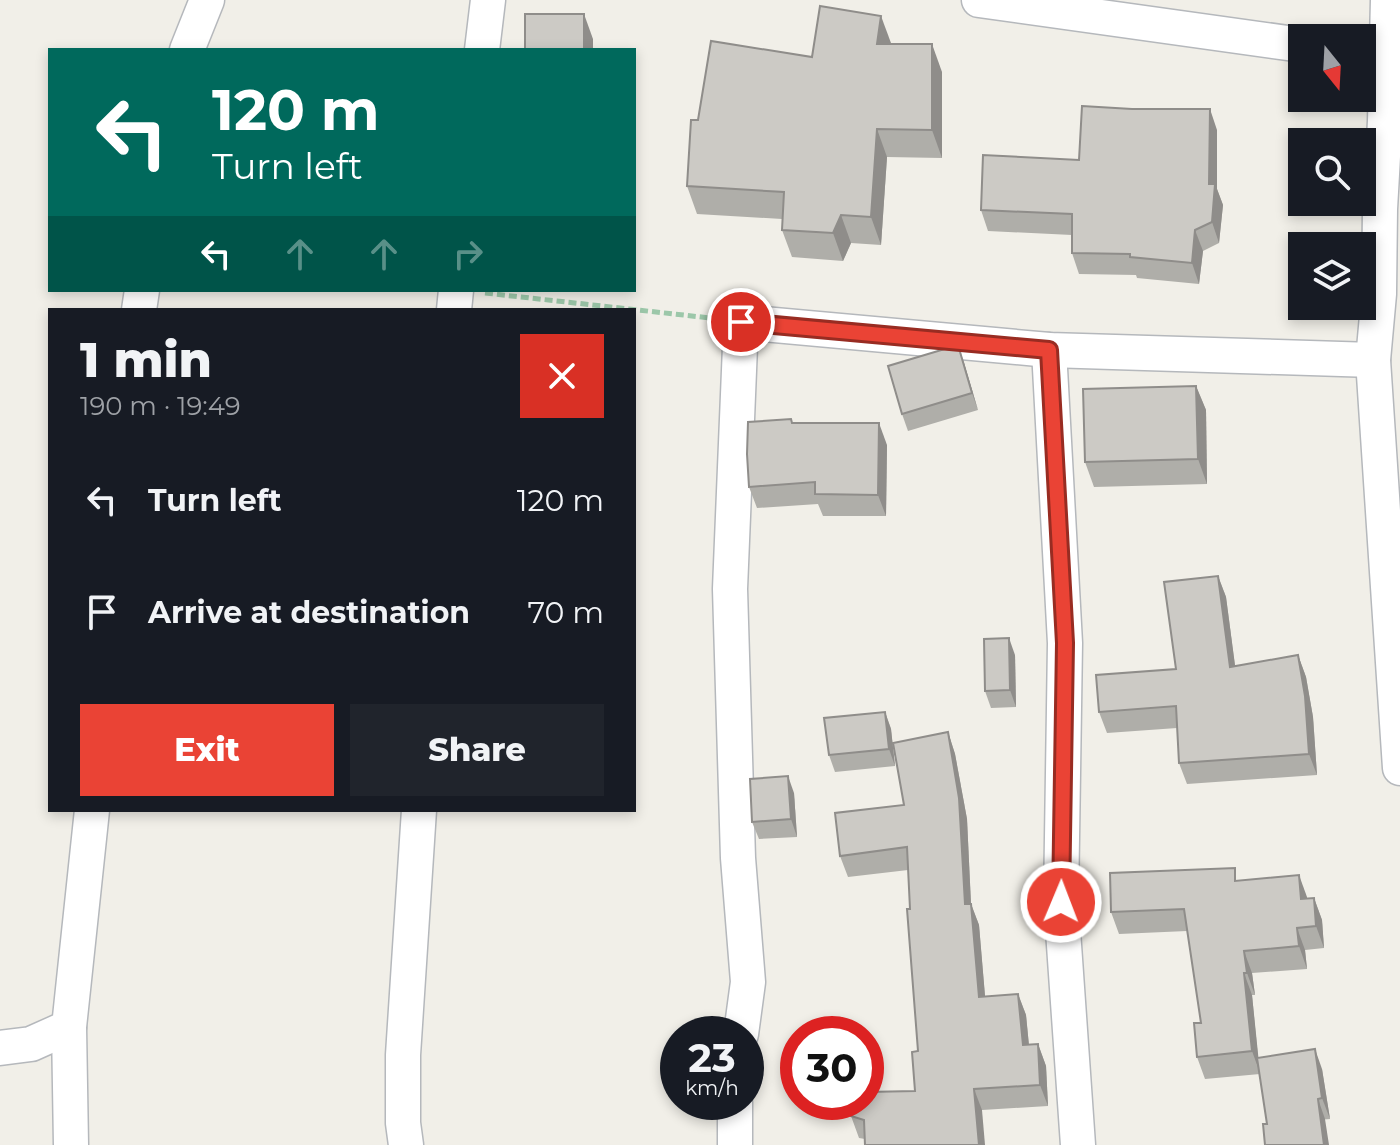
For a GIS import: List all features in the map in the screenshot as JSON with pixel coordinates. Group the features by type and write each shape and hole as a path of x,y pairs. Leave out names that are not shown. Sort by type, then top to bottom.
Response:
{"street":[{"path":"188,48 207,0"},
{"path":"482,48 488,0"},
{"path":"979,0 1288,43"},
{"path":"1376,51 1388,0"},
{"path":"1376,65 1390,207 1373,360 1400,768"},
{"path":"743,1016 748,982 738,858 730,589 741,322 1049,350 1373,360"},
{"path":"1049,350 1065,643 1061,902 1078,1145"},
{"path":"71,1145 69,1027 92,812"},
{"path":"406,1145 403,1055 419,812"},
{"path":"0,1048 31,1044 69,1027"},
{"path":"735,1120 735,1145"}],"path":[{"path":"474,292 616,308"},
{"path":"636,310 741,322"}],"building":[{"path":"820,6 881,16 877,44 932,44 932,130 877,129 871,217 841,215 833,233 782,230 784,192 687,186 691,120 698,120 711,41 812,57"},
{"path":"525,14 584,14 584,48 525,48"},
{"path":"1082,106 1210,109 1209,184 1215,184 1212,222 1195,230 1192,263 1130,257 1130,254 1072,253 1072,214 981,210 983,155 1079,160"},
{"path":"958,345 972,393 902,414 888,366"},
{"path":"1196,386 1198,459 1085,462 1083,389"},
{"path":"791,419 792,423 879,423 878,495 815,494 815,482 749,487 748,422"},
{"path":"1218,576 1230,667 1298,655 1305,696 1309,754 1179,763 1176,706 1099,712 1096,675 1176,669 1164,582"},
{"path":"1009,638 1010,690 985,691 984,639"},
{"path":"885,712 889,749 829,755 824,718"},
{"path":"948,732 959,798 965,904 971,904 979,997 1018,994 1023,1045 1038,1044 1040,1085 974,1089 979,1145 865,1145 864,1120 884,1120 884,1092 915,1091 912,1052 918,1051 907,909 910,909 907,847 840,856 835,813 904,805 893,743"},
{"path":"788,776 791,819 752,822 750,779"},
{"path":"1235,868 1235,881 1299,875 1301,899 1314,898 1316,926 1297,928 1299,946 1244,951 1252,1051 1197,1057 1194,1023 1201,1023 1184,909 1111,912 1110,873"},
{"path":"1315,1049 1324,1145 1265,1145 1263,1124 1267,1124 1257,1058"}],"route":[{"path":"741,322 1049,350 1065,643 1061,902"}]}
